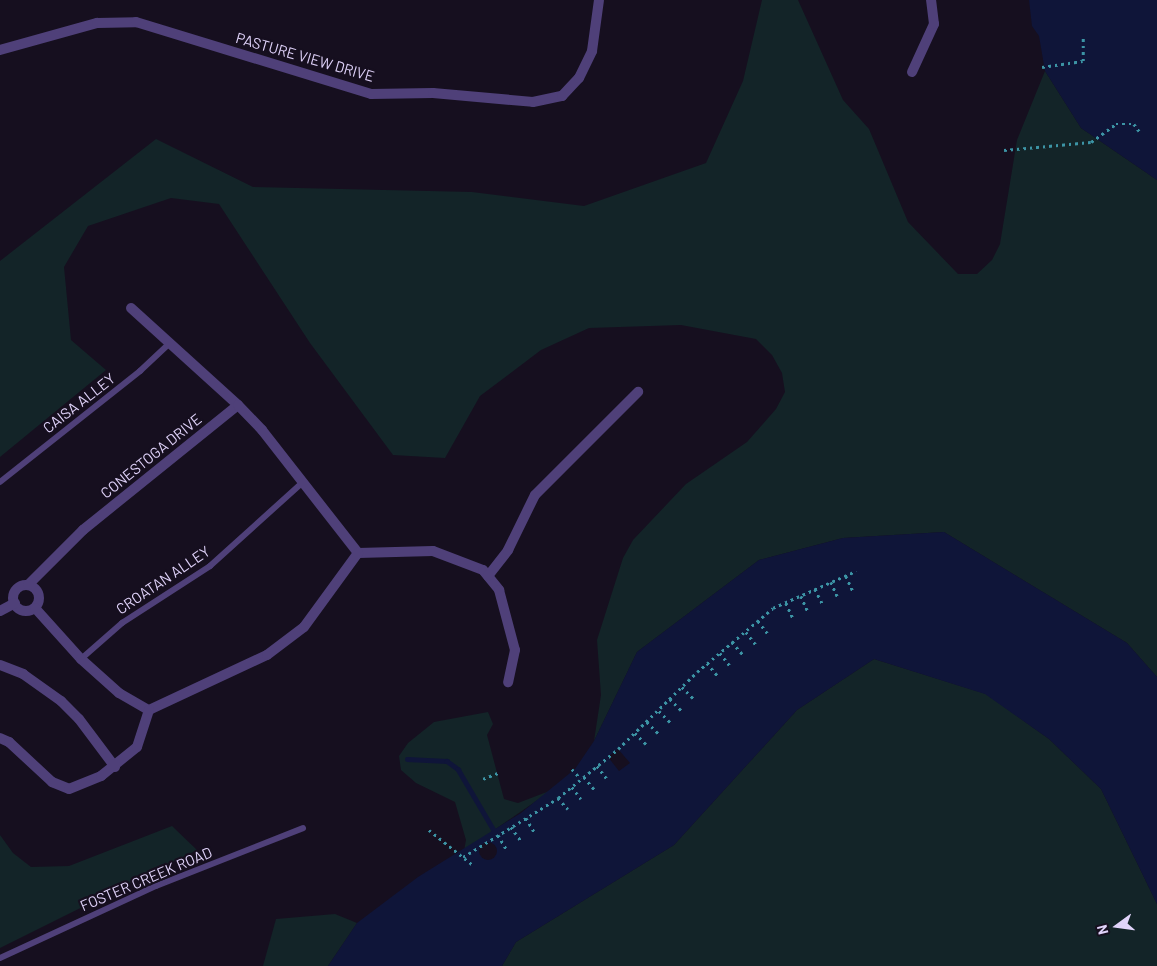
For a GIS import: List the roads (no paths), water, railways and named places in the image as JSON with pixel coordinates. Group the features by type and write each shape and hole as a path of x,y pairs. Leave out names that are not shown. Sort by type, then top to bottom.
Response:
{"street":[{"name":"PASTURE VIEW DRIVE","path":"0,50 97,23 136,22 371,94 434,93 533,102 562,96 579,78 592,51 599,0"},
{"path":"912,72 934,24 930,0"},
{"path":"131,308 171,342 238,405 303,482 358,553"},
{"path":"488,576 508,550 535,495 638,392"},
{"name":"CONESTOGA DRIVE","path":"28,585 83,530 238,405"},
{"path":"358,553 433,551 483,570 499,590 515,650 508,682"},
{"path":"0,738 9,742 52,782 69,789 115,767 137,747 148,710 267,656 304,628 358,553"},
{"path":"28,585 38,592 39,601 35,608 23,611 14,604 16,589 28,585"},
{"path":"0,611 14,604"},
{"path":"35,608 81,658 119,693 148,710"},
{"path":"0,665 23,674 61,701 79,719 115,767"}],"lane":[{"name":"CAISA ALLEY","path":"0,482 140,370 171,342"},
{"name":"CROATAN ALLEY","path":"81,658 122,622 210,566 303,482"},
{"name":"FOSTER CREEK ROAD","path":"0,958 156,886 303,828"}],"water":[{"path":"1029,0 1157,0 1157,180 1081,128 1045,71 1039,36 1032,26"},
{"path":"944,532 1127,643 1157,677 1157,904 1101,789 1049,739 985,694 874,659 797,710 674,845 516,942 502,966 328,966 357,923 418,877 521,813 575,769 594,741 637,652 759,560 843,538"}],"waterway":[{"path":"407,759 447,761 458,769 495,832"}]}
